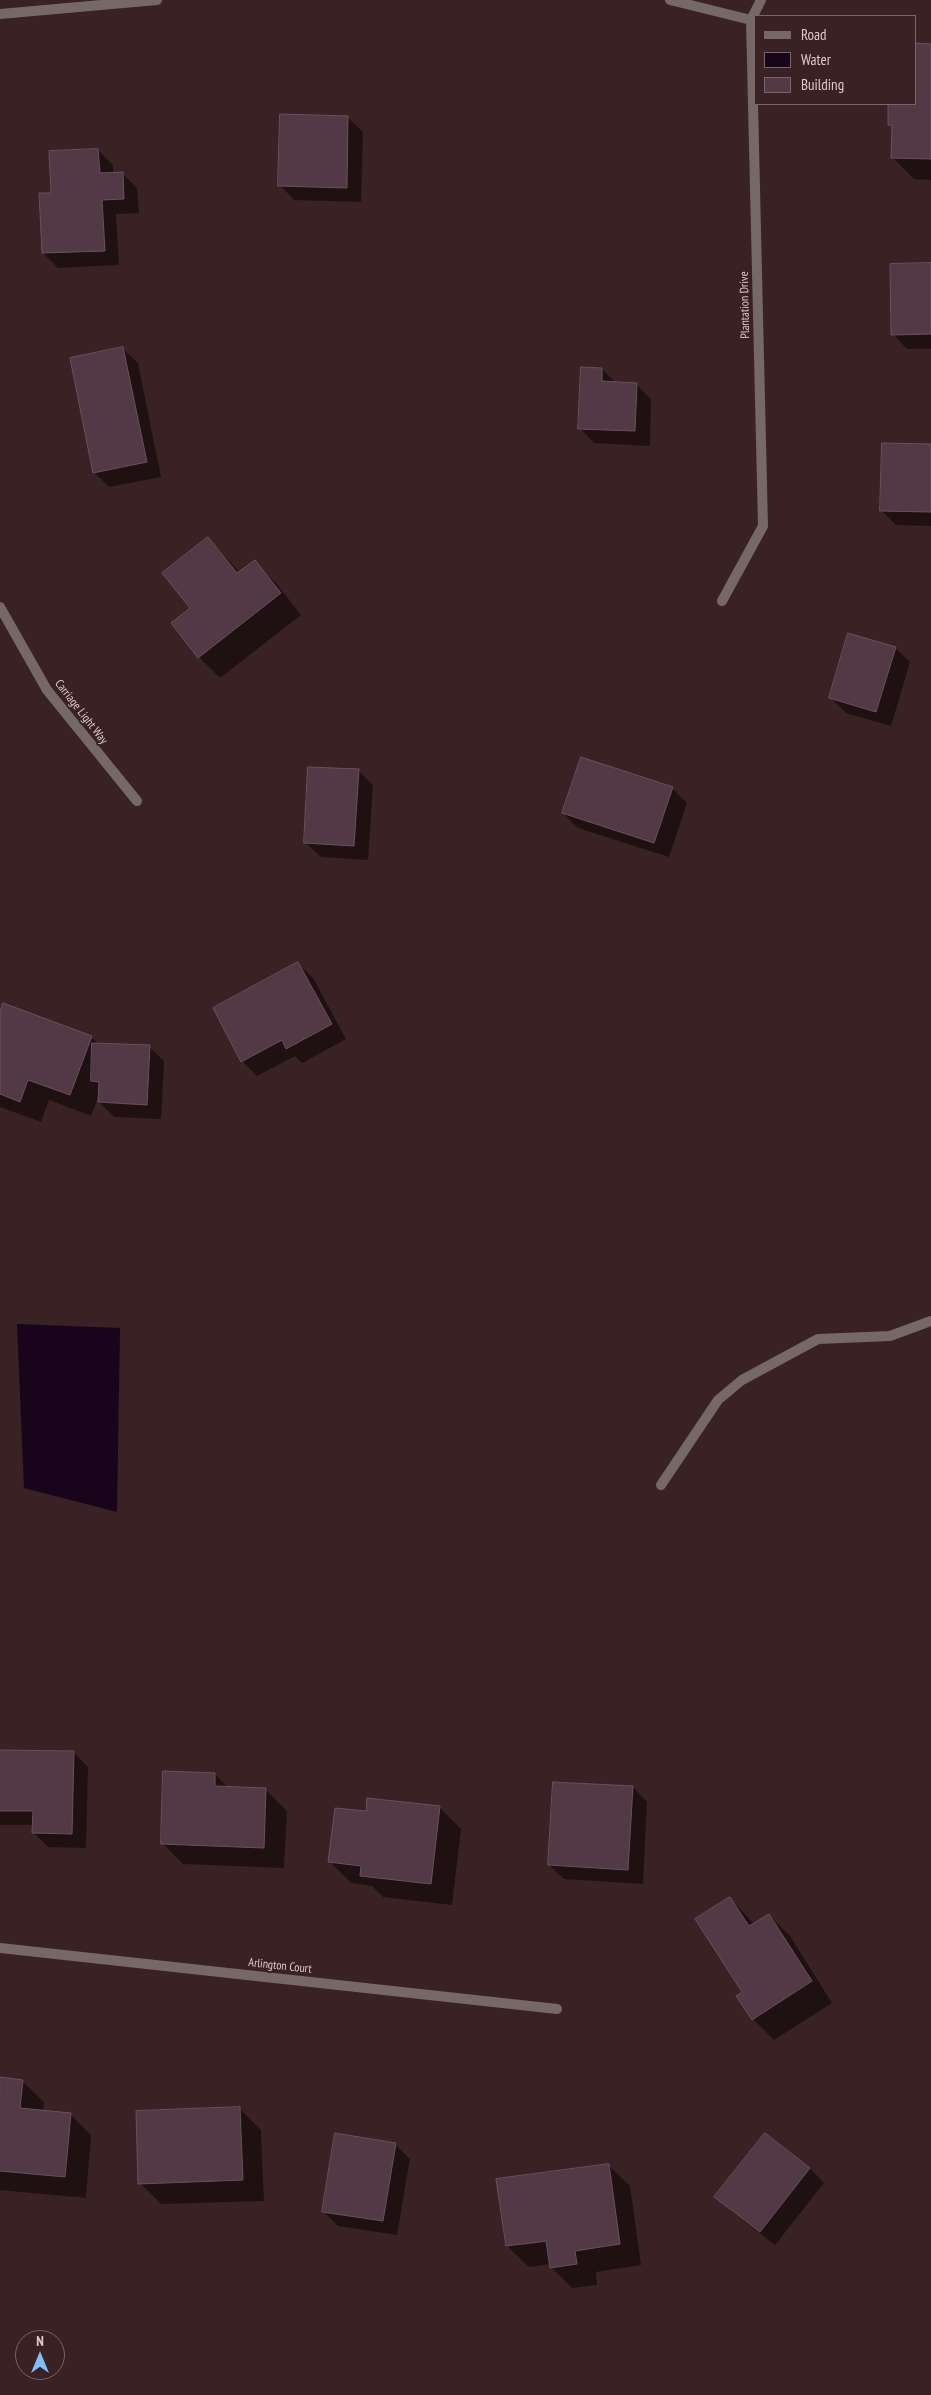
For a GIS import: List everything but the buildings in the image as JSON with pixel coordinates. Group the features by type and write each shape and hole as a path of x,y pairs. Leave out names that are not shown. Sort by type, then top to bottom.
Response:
{"street":[{"path":"0,14 157,0"},
{"path":"670,0 751,20 762,0"},
{"name":"Plantation Drive","path":"722,601 763,526 751,20"},
{"name":"Carriage Light Way","path":"0,607 47,690 137,801"},
{"path":"661,1485 718,1400 742,1380 818,1339 890,1336 931,1321"},
{"name":"Arlington Court","path":"0,1948 557,2008"}],"water":[{"path":"17,1324 120,1328 117,1512 24,1488"}]}
